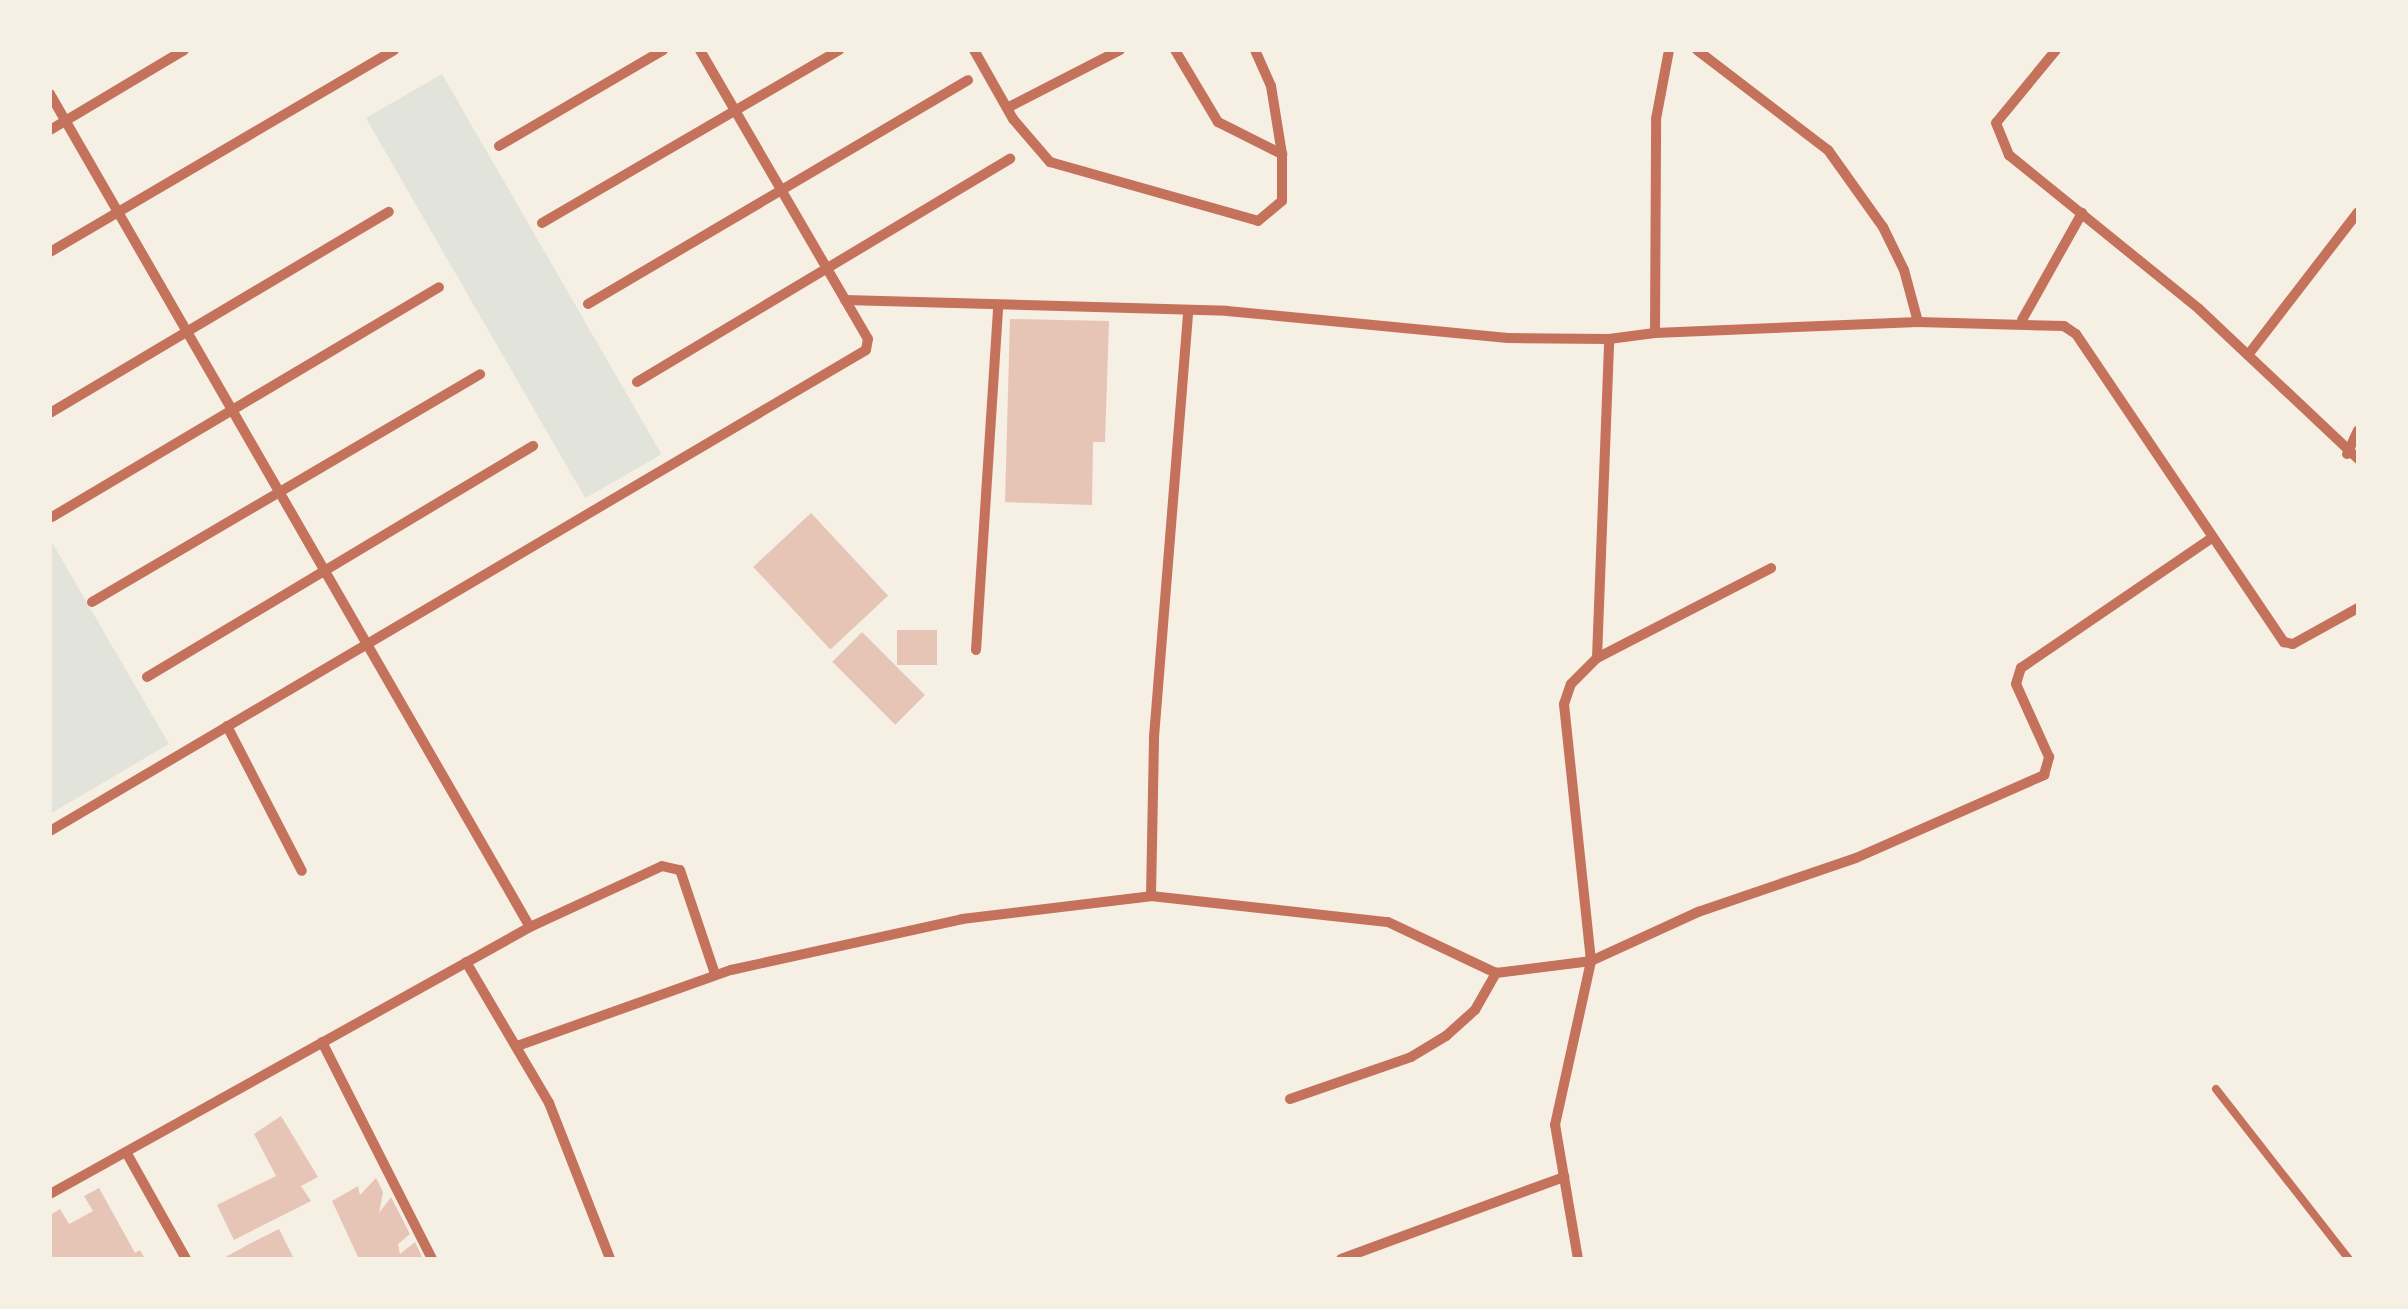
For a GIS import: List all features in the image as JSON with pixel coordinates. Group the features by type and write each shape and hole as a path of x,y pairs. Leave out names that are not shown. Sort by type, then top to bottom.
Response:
{"street":[{"path":"50,130 184,50"},
{"path":"50,252 394,50"},
{"path":"500,146 663,50"},
{"path":"50,830 866,350 868,338 700,50"},
{"path":"542,223 838,50"},
{"path":"974,50 1007,108 1050,162 1258,221 1282,201 1282,154 1271,86 1255,50"},
{"path":"1007,108 1120,50"},
{"path":"1175,50 1218,122 1282,154"},
{"path":"1655,333 1656,119 1669,50"},
{"path":"1697,50 1828,150 1882,228 1904,270 1918,322"},
{"path":"2056,50 1996,124 1997,140 2248,355 2353,456"},
{"path":"588,304 968,80"},
{"path":"50,94 530,926"},
{"path":"637,382 1010,159"},
{"path":"50,413 388,212"},
{"path":"2248,355 2358,212"},
{"path":"2022,320 2082,213"},
{"path":"52,517 438,287"},
{"path":"846,300 1188,310 1508,338 1610,339 1655,333 2022,320 2076,334 2288,644 2358,608"},
{"path":"976,650 998,306"},
{"path":"1151,896 1154,737 1188,310"},
{"path":"1597,658 1610,339"},
{"path":"92,602 480,374"},
{"path":"2353,456 2358,430"},
{"path":"147,677 533,446"},
{"path":"520,1044 715,974 962,919 1151,896 1388,922 1496,974 1591,961 1698,912 1856,858 2044,775 2048,758 2016,684 2020,668 2213,536"},
{"path":"1578,1259 1555,1125 1591,961 1564,704 1571,684 1597,658 1771,568"},
{"path":"227,726 302,871"},
{"path":"50,1194 530,926 675,865 715,974"},
{"path":"466,962 520,1044 610,1259"},
{"path":"1290,1099 1411,1058 1446,1036 1476,1010 1496,974"},
{"path":"322,1042 432,1259"},
{"path":"126,1152 186,1259"},
{"path":"1340,1259 1564,1177"}],"lane":[{"path":"2216,1089 2345,1258"}],"shaded area":[{"path":"442,74 662,454 585,498 366,118"},
{"path":"50,539 169,744 50,814"}],"building":[{"path":"1010,319 1109,321 1105,442 1093,442 1092,505 1005,502"},
{"path":"811,513 888,596 830,650 753,567"},
{"path":"897,630 937,630 937,665 897,665"},
{"path":"862,632 925,695 895,725 832,662"},
{"path":"281,1116 318,1177 301,1186 311,1201 234,1240 217,1205 276,1176 254,1134"},
{"path":"376,1178 383,1192 379,1213 391,1197 410,1234 398,1244 400,1254 415,1242 423,1259 359,1259 332,1201 358,1186 360,1195"},
{"path":"99,1188 135,1253 140,1250 145,1259 50,1259 50,1215 60,1209 69,1224 93,1211 84,1196"},
{"path":"279,1229 294,1259 222,1259 251,1243"}]}
